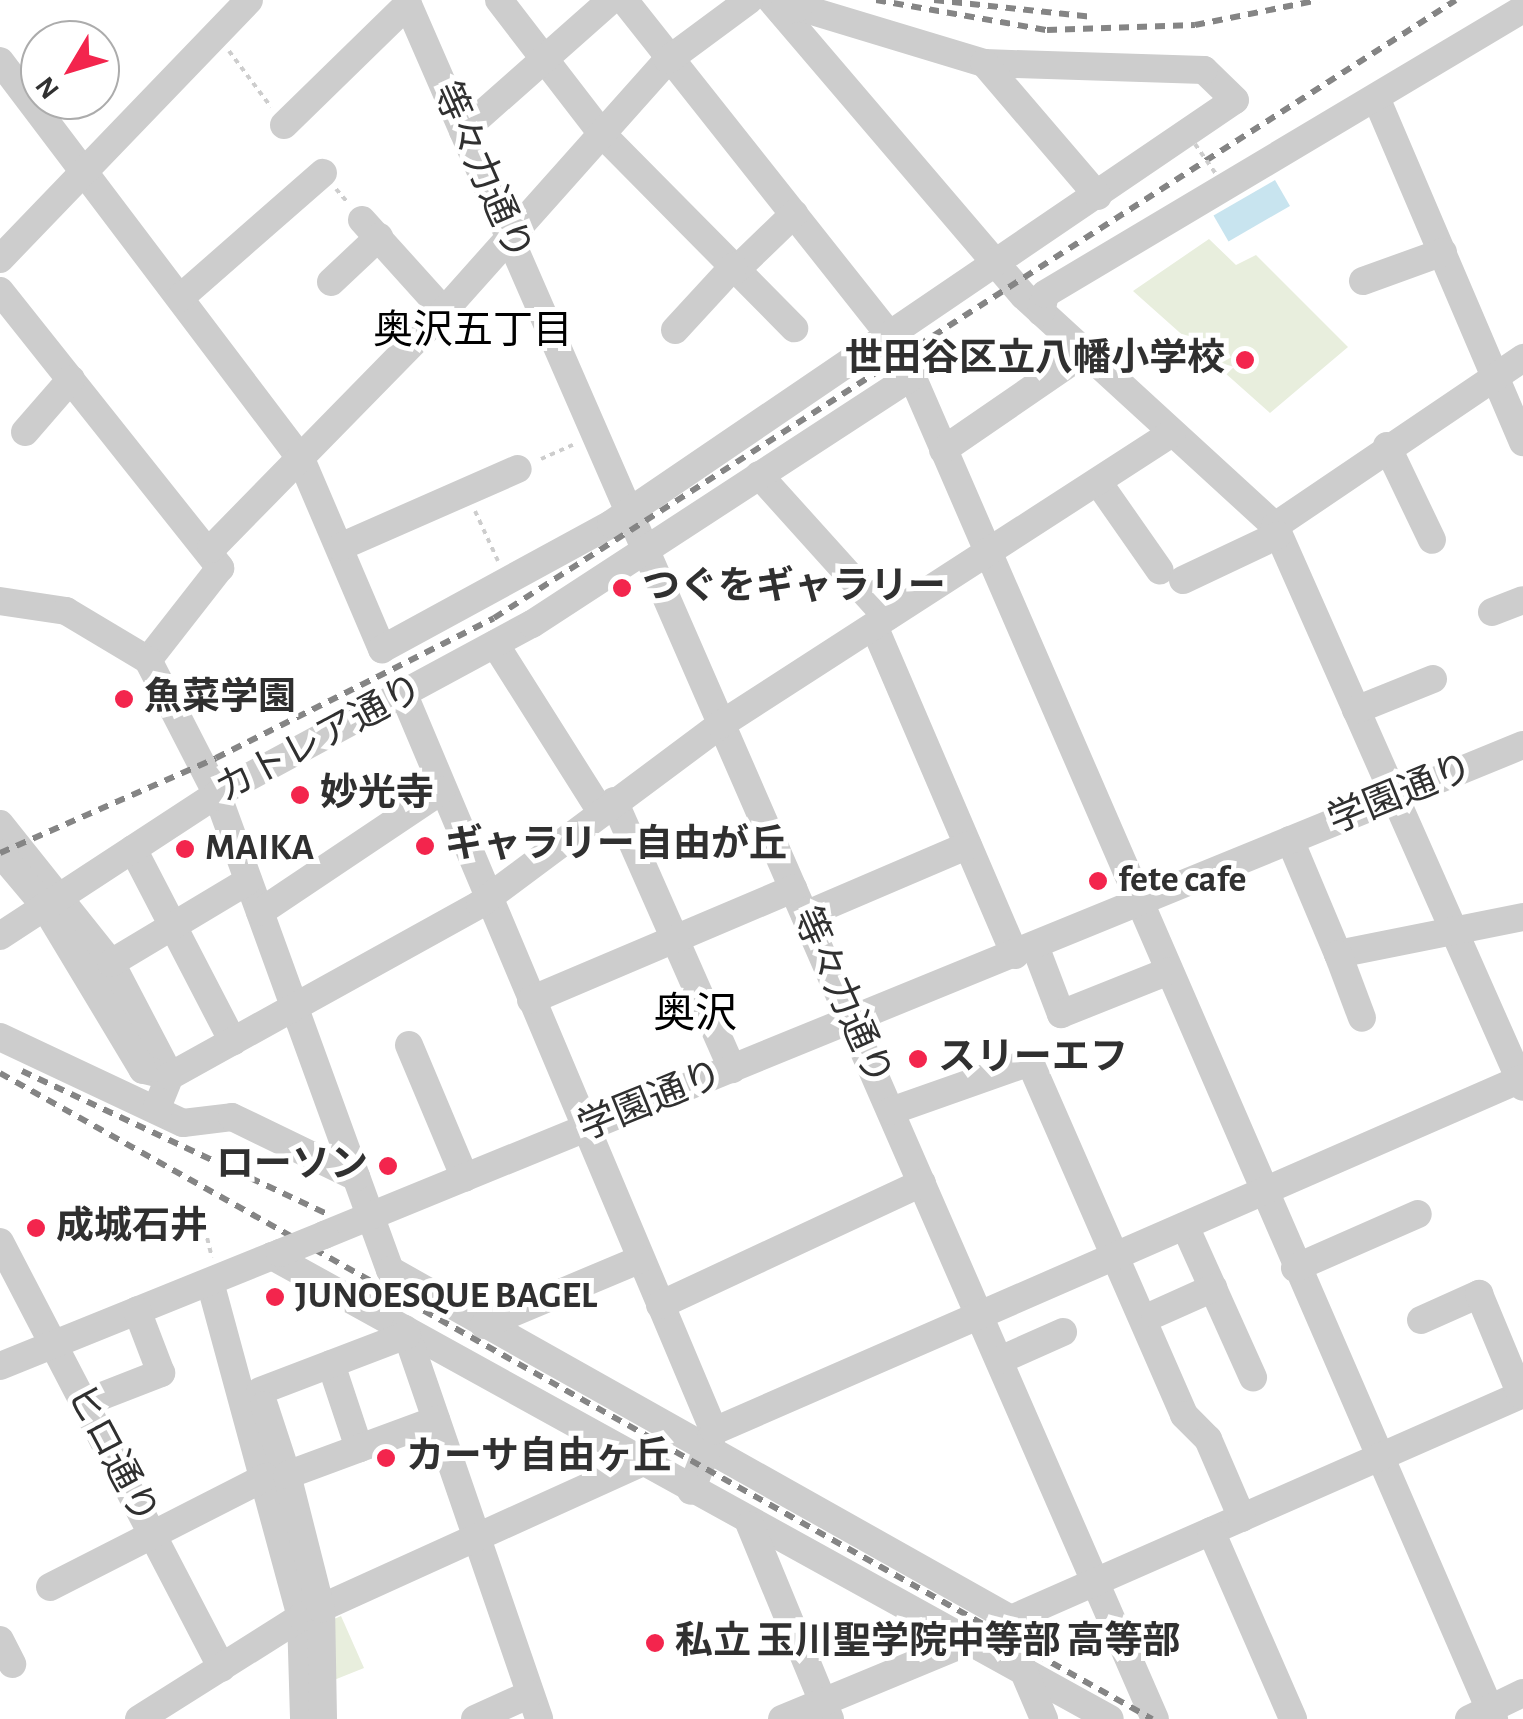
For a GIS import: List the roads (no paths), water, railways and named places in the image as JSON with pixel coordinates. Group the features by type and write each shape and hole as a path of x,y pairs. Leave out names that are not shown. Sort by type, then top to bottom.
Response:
{"street":[{"path":"0,259 249,0"},
{"path":"498,0 604,135 794,328"},
{"path":"463,132 611,0"},
{"path":"624,0 890,336 912,376 1380,1457 1484,1716 1523,1694"},
{"path":"211,549 444,311 668,60 749,0"},
{"path":"284,125 407,2"},
{"name":"等々力通り","path":"407,2 1155,1719"},
{"path":"0,61 301,459 382,650 626,508 998,266 1235,100 1204,70 984,63 799,7 776,6"},
{"path":"710,1440 980,1316 1126,1263 1185,1226 1522,1081 1277,530 1041,312 776,6"},
{"path":"1041,312 1045,294 1377,100 1523,9"},
{"path":"984,63 1098,196"},
{"path":"1377,100 1523,442"},
{"path":"180,298 323,173"},
{"path":"675,330 794,214"},
{"path":"331,282 370,228 444,311"},
{"path":"1363,281 1443,252"},
{"path":"0,291 211,549 220,568 212,584 148,660"},
{"path":"943,450 1084,354"},
{"path":"1098,482 1172,576 1277,530 1493,371 1523,358"},
{"name":"カトレア通り","path":"0,936 217,794 496,644 646,553 912,376"},
{"path":"24,432 72,379"},
{"path":"156,1110 170,1076 486,894 720,725 1172,432"},
{"path":"1387,446 1432,540"},
{"path":"340,547 518,469"},
{"path":"759,475 880,621 968,846 1062,1014 1169,971"},
{"path":"1492,612 1523,600"},
{"path":"0,601 66,611 148,660 217,794 390,1270 484,1325 710,1440 1011,1619 1380,1457 1520,1403 1479,1294 1421,1320"},
{"path":"496,644 607,806 678,939 732,1069"},
{"path":"1356,710 1433,679"},
{"path":"404,695 641,1259 710,1440 691,1491"},
{"name":"学園通り","path":"0,1366 1523,745"},
{"path":"260,912 442,790"},
{"path":"0,824 53,900 143,1070 170,1076"},
{"path":"1290,840 1362,1018"},
{"path":"531,1000 678,939 968,846"},
{"path":"133,849 178,923 233,1042"},
{"path":"0,853 53,900 111,963 170,1076"},
{"path":"111,963 248,880"},
{"path":"1338,954 1523,917"},
{"path":"0,1037 183,1123 232,1117 356,1177"},
{"path":"409,1046 464,1178"},
{"path":"891,1111 1030,1062 1176,1361"},
{"path":"660,1306 922,1183"},
{"path":"1295,1268 1418,1214"},
{"path":"1185,1226 1253,1378"},
{"name":"ヒロ通り","path":"0,1242 222,1668"},
{"path":"276,1254 406,1332 750,1525 1021,1666 1110,1719"},
{"path":"484,1325 641,1259"},
{"path":"1126,1263 1184,1414 1208,1439 1242,1518"},
{"path":"217,1279 260,1391 311,1613 323,1719"},
{"path":"217,1279 277,1476"},
{"path":"1155,1314 1214,1288"},
{"path":"84,1404 161,1373 137,1310"},
{"path":"260,1391 406,1332"},
{"path":"406,1332 535,1706 475,1719"},
{"path":"1000,1360 1063,1332"},
{"path":"330,1364 359,1448"},
{"path":"50,1587 277,1476 436,1420"},
{"path":"140,1719 311,1613 476,1534 641,1463"},
{"path":"750,1525 826,1710"},
{"path":"1211,1532 1292,1719"},
{"path":"304,1719 311,1613"},
{"path":"782,1719 826,1710 970,1640"},
{"path":"1021,1666 1044,1719"}],"water":[{"path":"1275,180 1290,206 1229,241 1214,216"}],"railway":[{"path":"876,0 1047,30 1195,25 1319,0"},
{"path":"934,0 1093,17"},
{"path":"0,853 216,758 494,618 1456,0"},
{"path":"22,1071 325,1213"},
{"path":"0,1073 1152,1719"}],"place":[{"name":"世田谷区立八幡小学校","path":"1245,360"},
{"name":"つぐをギャラリー","path":"622,588"},
{"name":"魚菜学園","path":"124,699"},
{"name":"妙光寺","path":"300,795"},
{"name":"ギャラリー自由が丘","path":"425,846"},
{"name":"MAIKA","path":"185,849"},
{"name":"fete cafe","path":"1098,881"},
{"name":"スリーエフ","path":"918,1059"},
{"name":"ローソン","path":"388,1166"},
{"name":"成城石井","path":"36,1228"},
{"name":"JUNOESQUE BAGEL","path":"275,1297"},
{"name":"カーサ自由ヶ丘","path":"386,1458"},
{"name":"私立 玉川聖学院中等部 高等部","path":"655,1643"}],"district":[{"name":"奥沢五丁目","path":"473,331"},
{"name":"奥沢","path":"695,1014"}]}
